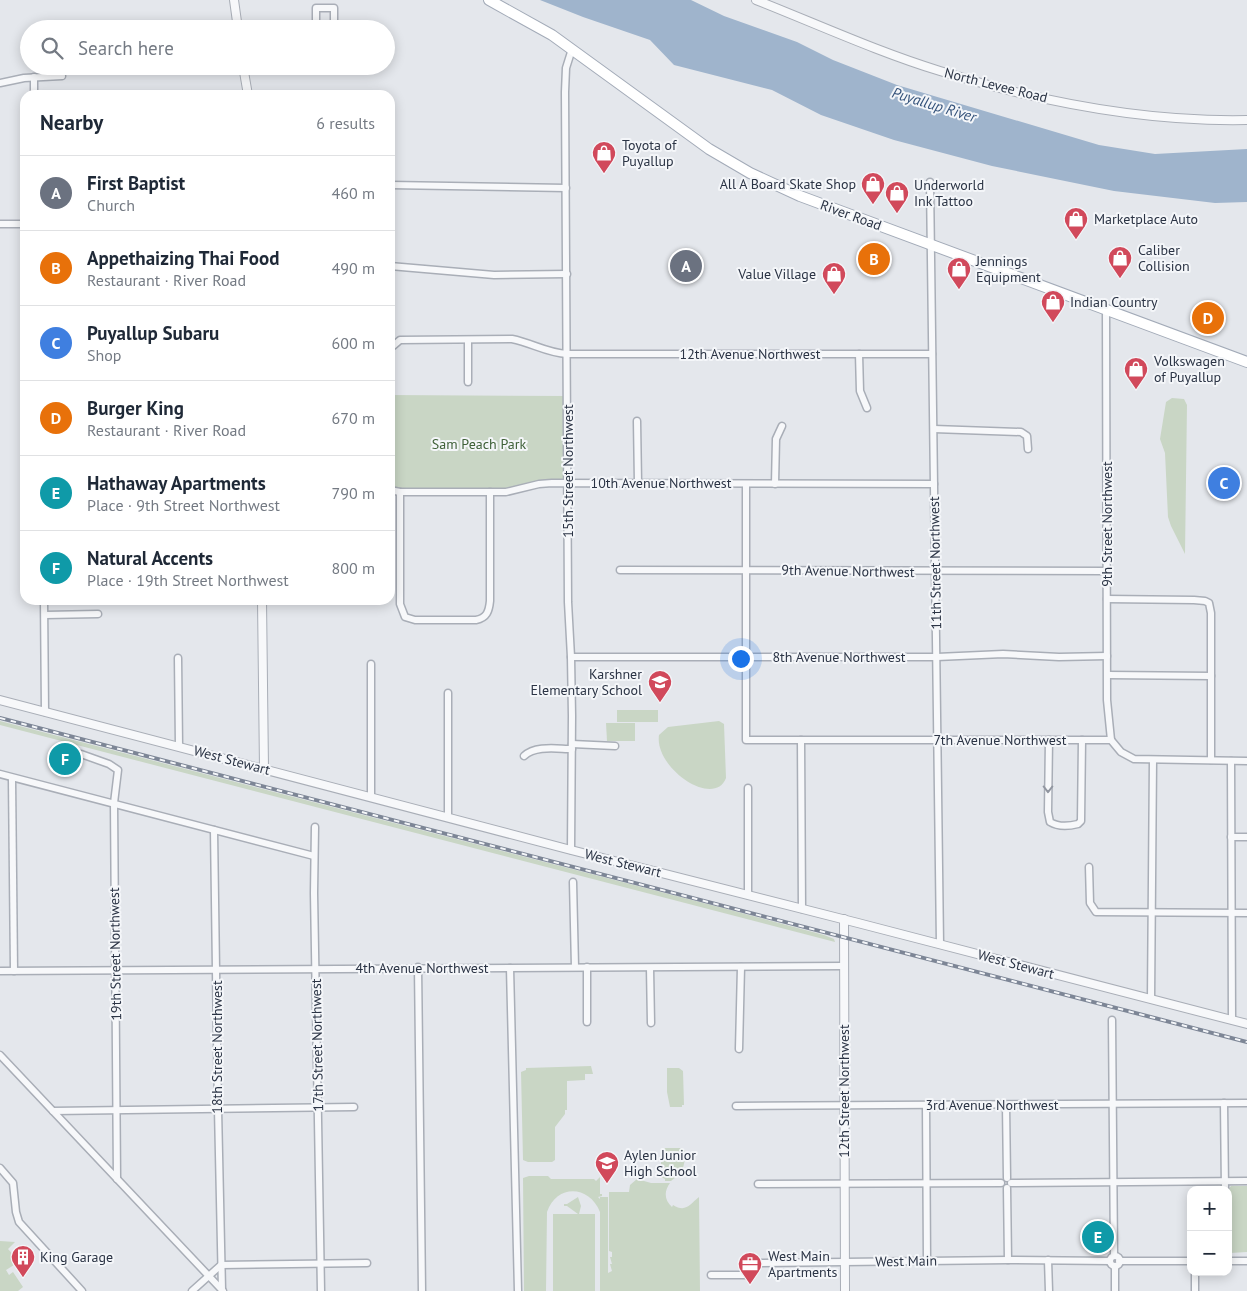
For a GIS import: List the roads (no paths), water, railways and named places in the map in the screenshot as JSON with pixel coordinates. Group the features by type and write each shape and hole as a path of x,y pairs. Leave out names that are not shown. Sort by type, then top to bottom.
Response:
{"main road":[{"name":"River Road","path":"489,0 535,24 709,150 750,173 800,196 1247,362"}],"street":[{"path":"234,0 237,20"},
{"name":"North Levee Road","path":"756,0 899,57 939,71 1003,89 1056,101 1128,112 1192,118 1247,120"},
{"path":"316,20 316,8 334,8 334,20"},
{"name":"15th Street Northwest","path":"571,850 570,775 572,747 568,602 565,92 566,68 572,49"},
{"path":"245,75 247,90"},
{"path":"0,83 34,77 62,76"},
{"path":"34,77 34,90"},
{"name":"11th Street Northwest","path":"930,182 940,944"},
{"path":"395,185 566,188"},
{"path":"0,224 20,224"},
{"path":"395,266 486,274 567,274"},
{"name":"9th Street Northwest","path":"1106,309 1108,717 1111,740"},
{"name":"12th Avenue Northwest","path":"395,344 400,340 512,339 523,341 548,352 567,354 932,354"},
{"path":"468,340 468,382"},
{"path":"860,354 859,384 867,408"},
{"path":"637,421 638,483"},
{"path":"775,484 775,444 777,434 782,426"},
{"path":"934,430 1021,432 1027,436 1028,449"},
{"name":"10th Avenue Northwest","path":"395,491 513,492 539,484 568,483 934,484"},
{"path":"745,656 746,484"},
{"path":"400,492 400,601 404,616 410,620 472,620 480,619 489,610 490,492"},
{"name":"9th Avenue Northwest","path":"620,570 1107,571"},
{"path":"1107,598 1194,600 1209,603 1211,613 1212,676 1211,760"},
{"path":"44,605 45,712"},
{"path":"262,605 264,769"},
{"path":"44,615 98,614"},
{"name":"8th Avenue Northwest","path":"571,657 936,657 1003,654 1059,657 1108,656"},
{"name":"7th Avenue Northwest","path":"745,656 746,740 1111,740"},
{"path":"178,658 180,746"},
{"path":"371,664 371,797"},
{"path":"1108,675 1212,676"},
{"path":"448,693 448,817"},
{"name":"West Stewart","path":"0,700 571,850 1247,1024"},
{"path":"801,740 802,909"},
{"path":"1049,740 1049,819 1053,824 1065,825 1078,824 1081,821 1082,740"},
{"path":"1111,740 1127,756 1134,759 1247,761"},
{"path":"524,756 528,752 535,750 615,746"},
{"name":"19th Street Northwest","path":"81,754 109,764 118,770 114,803 117,1179"},
{"path":"1151,1000 1153,760"},
{"path":"1231,761 1232,1020"},
{"path":"0,774 12,779 114,803 314,856"},
{"path":"12,779 14,971"},
{"path":"748,788 748,895"},
{"name":"17th Street Northwest","path":"315,826 321,1291"},
{"name":"18th Street Northwest","path":"214,830 222,1291"},
{"path":"1231,837 1247,837"},
{"path":"1089,868 1090,904 1094,910 1102,912 1152,913 1247,913"},
{"path":"573,882 575,967"},
{"name":"12th Street Northwest","path":"844,919 845,1291"},
{"name":"4th Avenue Northwest","path":"0,971 418,967 650,968 844,966"},
{"path":"418,967 422,1291"},
{"path":"586,1022 587,967"},
{"path":"740,1048 741,967"},
{"path":"510,968 518,1291"},
{"path":"650,968 651,1024"},
{"path":"1112,1020 1115,1291"},
{"path":"0,1055 222,1291"},
{"path":"1224,1103 1225,1186"},
{"name":"3rd Avenue Northwest","path":"736,1106 1247,1103"},
{"path":"926,1105 927,1261"},
{"path":"1006,1105 1008,1260"},
{"path":"53,1111 354,1107"},
{"path":"0,1168 13,1183 16,1212 20,1222 82,1291"},
{"path":"758,1184 1247,1181"},
{"name":"West Main","path":"711,1275 748,1275 752,1271 754,1263 1008,1260 1187,1261"},
{"path":"1048,1260 1049,1291"},
{"path":"1232,1261 1247,1261"},
{"path":"192,1291 221,1265 368,1263"},
{"path":"1195,1276 1195,1291"}],"water":[{"name":"Puyallup River","path":"540,0 691,0 724,16 797,42 833,60 897,85 1099,145 1155,154 1247,149 1247,202 1215,203 1114,191 992,166 894,140 821,115 772,90 674,65 650,40"}],"railway":[{"path":"0,718 1247,1042"}],"place":[{"name":"Toyota of Puyallup","path":"604,174"},
{"name":"All A Board Skate Shop","path":"873,205"},
{"name":"Underworld Ink Tattoo","path":"897,214"},
{"name":"Marketplace Auto","path":"1076,240"},
{"name":"Appethaizing Thai Food","path":"874,259"},
{"name":"First Baptist","path":"686,266"},
{"name":"Caliber Collision","path":"1120,279"},
{"name":"Jennings Equipment","path":"959,290"},
{"name":"Value Village","path":"834,295"},
{"name":"Burger King","path":"1208,318"},
{"name":"Indian Country","path":"1053,323"},
{"name":"Volkswagen of Puyallup","path":"1136,390"},
{"name":"Puyallup Subaru","path":"1224,483"},
{"name":"Karshner Elementary School","path":"660,703"},
{"name":"Natural Accents","path":"65,759"},
{"name":"Aylen Junior High School","path":"607,1184"},
{"name":"Hathaway Apartments","path":"1098,1237"},
{"name":"King Garage","path":"23,1278"},
{"name":"West Main Apartments","path":"750,1285"}],"park label":[{"name":"Sam Peach Park","path":"479,444"}]}
